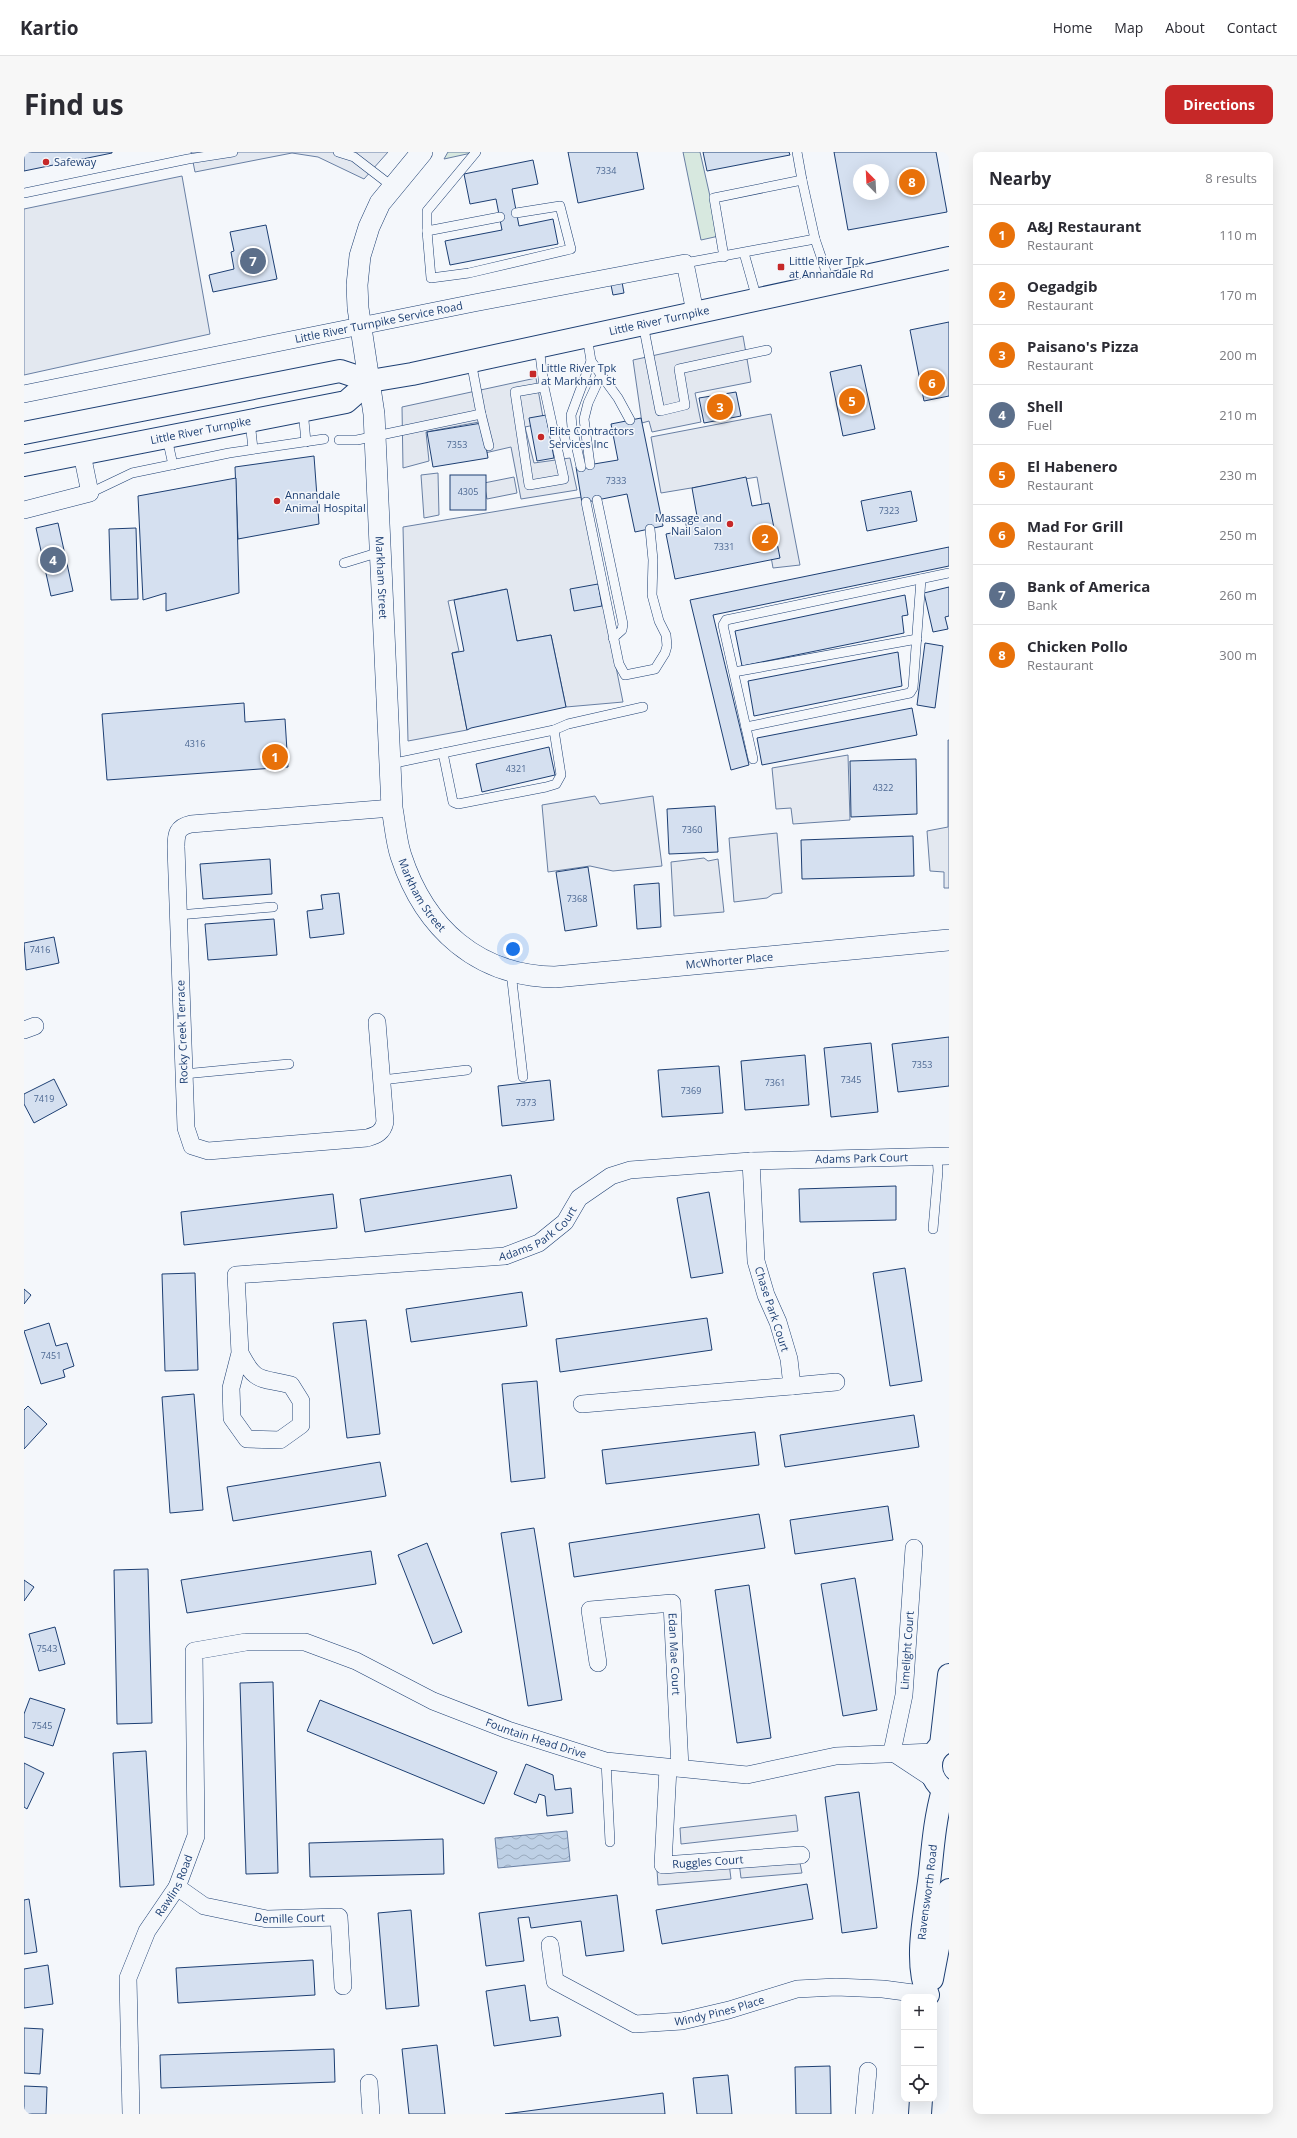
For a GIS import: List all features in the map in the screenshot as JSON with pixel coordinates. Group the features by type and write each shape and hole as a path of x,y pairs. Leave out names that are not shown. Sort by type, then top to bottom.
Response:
{"main road":[{"name":"Little River Turnpike","path":"24,434 340,371 370,381 412,374 695,312 830,285 949,258"},
{"name":"Little River Turnpike","path":"24,465 346,402 370,381"},
{"name":"Ravensworth Road","path":"927,1994 924,1985 923,1928 935,1823 942,1787 930,1766 941,1746 949,1675"},
{"name":"Ravensworth Road","path":"928,1994 945,1918 949,1890"},
{"path":"920,2114 921,2102"}],"street":[{"name":"Markham Street","path":"422,152 380,203 369,227 360,256 357,285 370,381 375,436 392,808 401,856 414,886 435,922 460,946 473,956 511,972"},
{"name":"Little River Turnpike Service Road","path":"24,394 362,325 685,264"},
{"path":"685,264 695,312"},
{"path":"24,510 90,493 82,454"},
{"name":"Rocky Creek Terrace","path":"377,1022 385,1122 382,1130 377,1135 367,1138 208,1151 192,1146 187,1136 176,835 181,827 191,824 392,808"},
{"name":"McWhorter Place","path":"511,972 526,976 555,977 949,940"},
{"name":"Adams Park Court","path":"240,1353 250,1372 258,1378 291,1385 301,1401 301,1425 280,1440 247,1439 232,1418 232,1388 240,1353 236,1275 505,1256 539,1243 565,1222 579,1198 611,1176 630,1170 751,1161 943,1156"},
{"name":"Chase Park Court","path":"751,1161 756,1261 766,1295 778,1322 787,1352 792,1386"},
{"path":"582,1404 836,1382"},
{"name":"Limelight Court","path":"892,1752 904,1695 914,1548"},
{"name":"Edan Mae Court","path":"598,1662 590,1610 672,1603 674,1768"},
{"name":"Fountain Head Drive","path":"194,1651 246,1642 305,1642 356,1661 433,1701 508,1730 606,1761 747,1775 836,1756 892,1752 941,1746"},
{"name":"Rawlins Road","path":"131,2114 128,1978 146,1931 177,1886 196,1836 194,1651"},
{"path":"892,1752 942,1787"},
{"name":"Ruggles Court","path":"674,1768 663,1864 801,1855"},
{"name":"Demille Court","path":"177,1886 204,1906 267,1919 339,1917 343,1986"},
{"name":"Windy Pines Place","path":"550,1945 555,1980 635,2024 682,2021 729,2010 797,1990 836,1986 883,1989 915,1994"},
{"path":"864,2114 868,2071"},
{"path":"369,2083 371,2114"}],"lane":[{"path":"24,194 188,159 233,152"},
{"path":"338,152 354,157 393,187"},
{"path":"476,152 427,211 431,278 469,273 571,249 560,206 516,213"},
{"path":"797,152 815,239 830,285"},
{"path":"724,257 714,198 802,180"},
{"path":"427,231 500,217"},
{"path":"685,264 815,239"},
{"path":"744,253 757,299"},
{"path":"643,324 660,411 685,405 679,369 767,350"},
{"path":"581,466 572,427 571,415 591,362 587,336"},
{"path":"540,346 544,387 564,479 529,484 515,392 544,387"},
{"path":"471,361 489,446"},
{"path":"591,362 618,398 630,420"},
{"path":"590,465 584,419 588,403 601,374"},
{"path":"303,410 306,442"},
{"path":"339,440 357,440 481,414"},
{"path":"250,420 253,449"},
{"path":"167,438 173,464"},
{"path":"90,493 132,473 253,449 324,439"},
{"path":"598,500 623,624 622,630 613,638"},
{"path":"586,502 618,664 625,675 655,669 665,654 667,646 666,635 659,621 652,595 653,560 650,529"},
{"path":"344,563 380,552"},
{"path":"753,759 724,624 726,620 949,573"},
{"path":"746,727 910,693 913,688 921,579"},
{"path":"734,672 917,639"},
{"path":"390,764 554,730 568,724 643,707"},
{"path":"443,752 453,802 458,804 546,787 556,784 561,775 554,730"},
{"path":"178,915 273,907"},
{"path":"511,972 523,1077"},
{"path":"184,1074 289,1064"},
{"path":"382,1080 467,1070"},
{"path":"933,1229 938,1171 943,1156"},
{"path":"606,1761 610,1842"}],"shaded area":[{"path":"191,152 388,152 364,179 318,157 292,153 195,172"},
{"path":"448,152 476,152 444,159"},
{"path":"683,152 700,152 719,236 701,240"},
{"path":"182,176 210,334 24,375 24,209"},
{"path":"743,336 751,382 695,393 701,422 652,432 649,421 642,423 633,360"},
{"path":"536,378 544,423 525,427 534,463 570,458 577,490 521,499 511,447 485,453 479,422 426,432 429,461 403,468 402,407"},
{"path":"771,414 800,565 773,568 757,477 661,493 651,437"},
{"path":"438,473 439,515 424,518 421,475"},
{"path":"514,477 517,493 487,499 484,483"},
{"path":"582,497 623,702 566,707 551,635 517,641 506,589 448,601 459,651 452,653 467,730 408,741 403,527"},
{"path":"948,740 949,888 944,888 944,872 930,871 927,831 948,827"},
{"path":"848,755 850,820 793,824 791,808 776,809 772,768"},
{"path":"595,796 600,804 653,796 662,866 613,871 590,866 548,872 542,805"},
{"path":"777,833 782,893 773,894 767,898 734,902 729,838"},
{"path":"704,858 708,861 718,859 724,912 674,916 671,862"},
{"path":"796,1815 798,1831 681,1844 680,1828"},
{"path":"799,1858 802,1873 741,1878 739,1862"},
{"path":"729,1863 731,1879 658,1885 657,1870"}],"water":[{"path":"567,1831 570,1861 498,1868 495,1838"}],"building":[{"name":"Safeway","path":"24,152 112,152 112,153 24,171"},
{"path":"568,152 637,152 644,189 578,203"},
{"path":"703,152 789,152 790,155 707,171"},
{"path":"834,152 936,152 947,212 848,230"},
{"path":"533,160 538,184 512,189 519,226 553,219 558,244 450,265 445,241 502,230 496,199 470,204 464,174"},
{"path":"266,225 277,279 213,292 209,275 234,269 231,252 234,251 230,232"},
{"path":"622,282 624,293 613,295 611,285"},
{"path":"949,322 949,396 924,401 910,330"},
{"path":"861,365 875,429 843,436 830,372"},
{"path":"736,392 741,416 704,423 699,398"},
{"path":"546,415 554,458 537,461 529,418"},
{"path":"641,418 663,526 635,532 627,494 582,503 576,467 618,460 611,424"},
{"path":"482,423 488,458 433,467 427,432"},
{"name":"Annandale Animal Hospital","path":"314,456 319,524 238,539 235,467"},
{"path":"450,475 486,475 486,510 450,510"},
{"name":"Massage and Nail Salon","path":"746,477 752,506 769,503 780,558 675,579 666,534 687,530 685,518 697,516 692,488"},
{"path":"236,478 239,593 166,611 166,593 143,600 138,496"},
{"path":"911,491 917,521 867,531 861,501"},
{"path":"58,523 73,591 51,596 36,528"},
{"path":"136,528 138,599 111,600 109,529"},
{"path":"949,547 949,566 713,615 749,765 731,770 690,600"},
{"path":"598,584 602,606 574,611 570,589"},
{"path":"949,587 949,616 945,617 948,629 933,632 924,593"},
{"path":"507,589 517,641 551,635 566,707 467,730 452,653 464,651 454,600"},
{"path":"905,595 908,615 902,616 904,633 742,666 735,631"},
{"path":"925,643 943,646 935,708 917,705"},
{"path":"898,652 902,686 754,716 748,681"},
{"path":"244,703 245,722 285,719 288,767 107,780 102,714"},
{"path":"912,708 917,735 762,765 757,738"},
{"path":"549,747 555,775 482,792 476,764"},
{"path":"916,759 917,814 851,817 850,761"},
{"path":"715,806 718,852 669,854 667,809"},
{"path":"913,836 914,876 802,879 801,840"},
{"path":"270,859 272,894 203,899 200,864"},
{"path":"588,867 597,926 565,931 556,872"},
{"path":"659,883 661,927 637,929 634,885"},
{"path":"339,893 344,934 310,938 307,911 323,909 321,895"},
{"path":"274,919 277,955 208,960 205,924"},
{"path":"54,937 59,963 26,970 24,943"},
{"path":"949,1037 949,1086 898,1092 892,1044"},
{"path":"871,1043 878,1112 831,1117 824,1048"},
{"path":"805,1055 809,1105 745,1110 741,1061"},
{"path":"719,1066 723,1113 662,1117 658,1070"},
{"path":"54,1079 67,1105 34,1123 24,1104 24,1094"},
{"path":"550,1080 554,1120 502,1126 498,1086"},
{"path":"511,1175 517,1208 365,1232 360,1199"},
{"path":"896,1186 896,1220 800,1222 799,1189"},
{"path":"709,1192 723,1273 691,1278 677,1198"},
{"path":"333,1194 337,1228 184,1245 181,1212"},
{"path":"905,1268 922,1381 890,1386 873,1273"},
{"path":"195,1273 198,1370 165,1371 162,1274"},
{"path":"24,1289 31,1295 24,1304"},
{"path":"522,1292 527,1326 411,1342 406,1309"},
{"path":"707,1318 712,1350 560,1372 556,1339"},
{"path":"366,1320 380,1434 347,1438 333,1323"},
{"path":"49,1323 56,1346 67,1343 74,1366 63,1370 65,1377 41,1384 24,1331"},
{"path":"537,1381 545,1478 511,1482 502,1384"},
{"path":"194,1394 203,1510 170,1513 162,1397"},
{"path":"28,1406 47,1424 24,1449 24,1410"},
{"path":"914,1415 919,1447 785,1467 780,1435"},
{"path":"755,1432 759,1465 606,1484 602,1450"},
{"path":"380,1462 386,1496 233,1521 227,1487"},
{"path":"888,1506 893,1540 795,1554 790,1520"},
{"path":"759,1514 765,1548 574,1577 569,1543"},
{"path":"534,1528 562,1700 528,1706 501,1533"},
{"path":"427,1543 462,1632 433,1644 398,1555"},
{"path":"371,1551 376,1584 187,1613 181,1580"},
{"path":"148,1569 152,1723 117,1724 114,1570"},
{"path":"855,1578 877,1710 843,1716 821,1584"},
{"path":"24,1580 34,1587 24,1601"},
{"path":"749,1585 771,1738 737,1743 715,1590"},
{"path":"55,1627 65,1664 39,1671 29,1634"},
{"path":"273,1682 278,1873 246,1874 240,1683"},
{"path":"30,1698 65,1709 53,1746 24,1737 24,1714"},
{"path":"320,1700 497,1772 484,1804 307,1731"},
{"path":"146,1751 154,1885 120,1887 113,1753"},
{"path":"24,1763 44,1773 27,1809 24,1807"},
{"path":"526,1764 553,1775 555,1790 571,1788 573,1813 547,1816 545,1796 539,1794 536,1803 514,1794"},
{"path":"859,1792 877,1928 842,1933 825,1797"},
{"path":"443,1839 444,1874 310,1877 309,1843"},
{"path":"807,1884 813,1919 662,1944 656,1910"},
{"path":"617,1895 624,1951 586,1956 581,1921 531,1928 529,1917 518,1918 524,1961 486,1966 479,1913"},
{"path":"29,1899 37,1952 24,1954 24,1900"},
{"path":"411,1910 419,2006 386,2009 378,1913"},
{"path":"313,1960 315,1995 178,2003 176,1968"},
{"path":"48,1965 53,2004 24,2008 24,1969"},
{"path":"525,1985 530,2021 558,2017 561,2036 494,2046 486,1991"},
{"path":"24,2028 43,2029 40,2074 24,2073"},
{"path":"437,2045 445,2114 409,2114 402,2049"},
{"path":"334,2049 335,2082 161,2088 160,2055"},
{"path":"830,2066 831,2114 796,2114 795,2067"},
{"path":"728,2075 732,2114 697,2114 693,2078"},
{"path":"24,2086 47,2087 46,2114 24,2114"},
{"path":"663,2093 665,2114 505,2114"}],"place":[{"name":"Safeway","path":"46,162"},
{"name":"Chicken Pollo","path":"912,182"},
{"name":"Bank of America","path":"253,261"},
{"name":"Little River Tpk at Annandale Rd","path":"781,267"},
{"name":"Little River Tpk at Markham St","path":"533,374"},
{"name":"Mad For Grill","path":"932,383"},
{"name":"El Habenero","path":"852,401"},
{"name":"Paisano's Pizza","path":"720,407"},
{"name":"Elite Contractors Services Inc","path":"541,437"},
{"name":"Annandale Animal Hospital","path":"277,501"},
{"name":"Massage and Nail Salon","path":"730,524"},
{"name":"Oegadgib","path":"765,538"},
{"name":"Shell","path":"53,560"},
{"name":"A&J Restaurant","path":"275,757"}]}
